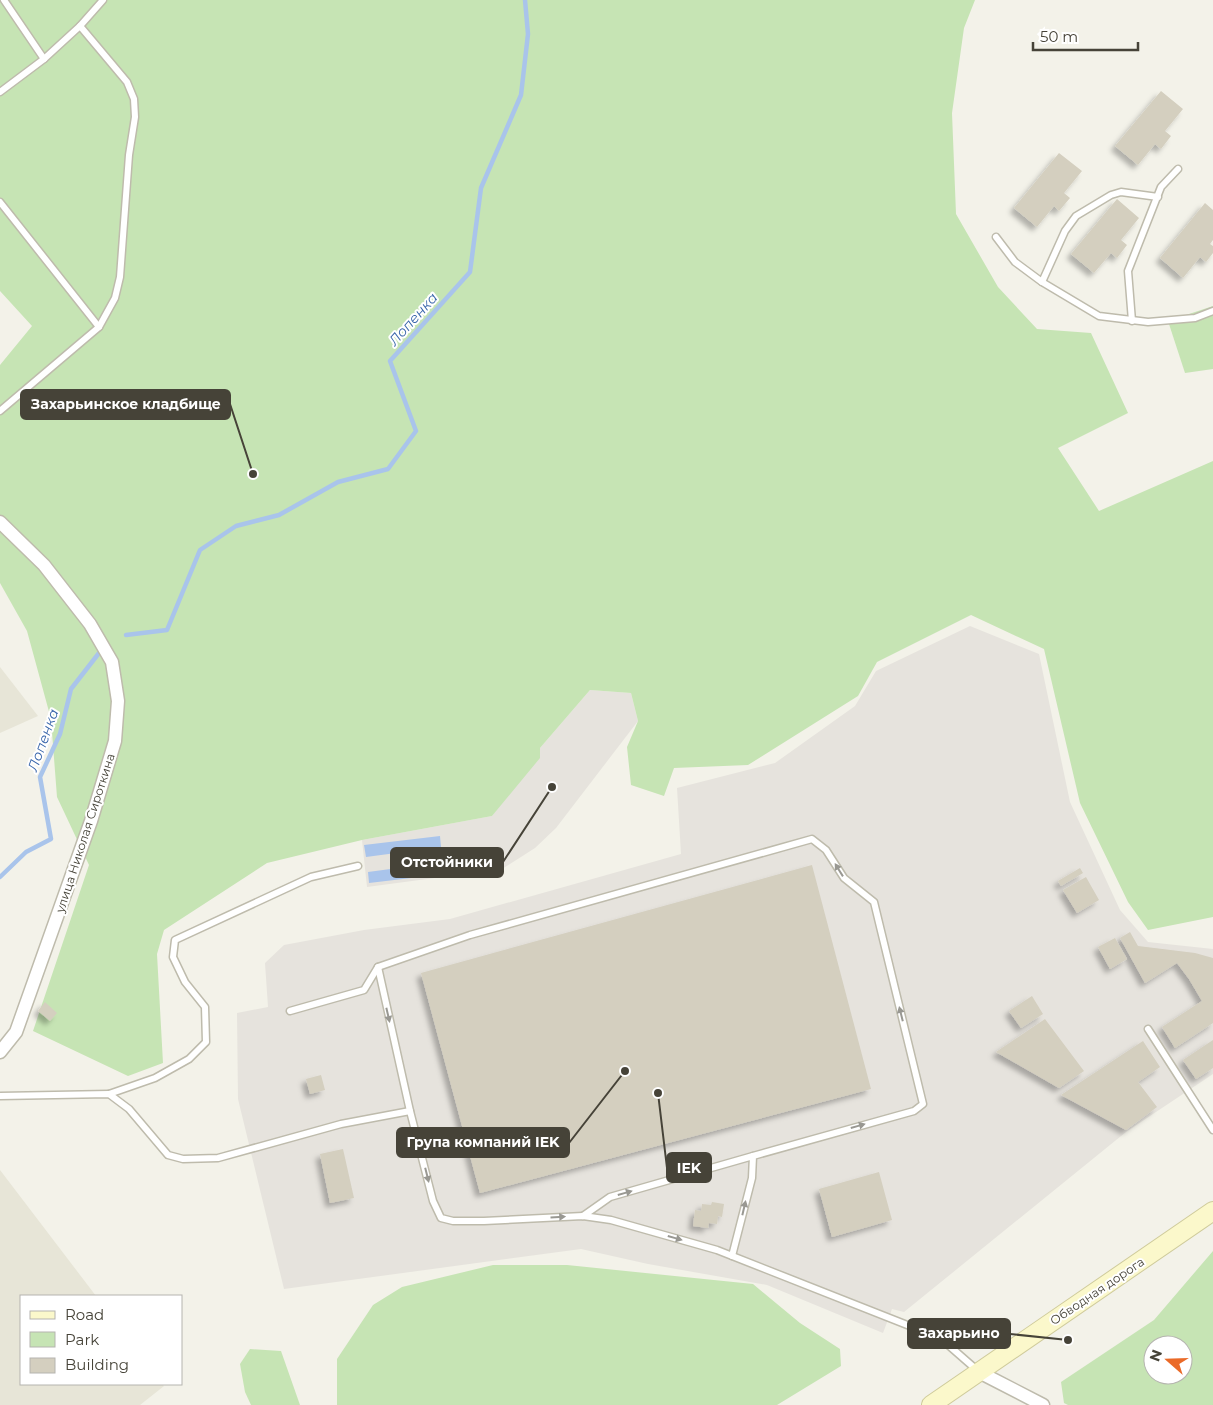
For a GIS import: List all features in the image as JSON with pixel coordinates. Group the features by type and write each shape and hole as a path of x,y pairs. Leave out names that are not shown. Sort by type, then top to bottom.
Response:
{"main road":[{"name":"Обводная дорога","path":"931,1405 1213,1211"}],"street":[{"name":"улица Николая Сироткина","path":"0,522 44,565 90,624 112,662 118,701 115,741 91,821 16,1032 0,1052"},
{"path":"979,1372 1043,1405"}],"lane":[{"path":"4,0 44,59"},
{"path":"0,92 44,59 80,26 103,0"},
{"path":"0,411 100,327 115,298 120,277 135,117 134,99 127,82 80,26"},
{"path":"1132,321 1128,271 1161,187 1178,169"},
{"path":"1042,282 1066,231 1076,216 1111,195 1121,192 1158,197"},
{"path":"0,202 100,327"},
{"path":"996,237 1015,262 1042,282 1099,316 1148,322 1195,318 1213,312"},
{"path":"290,1011 364,990 378,967 470,935 812,839 826,850 844,878 874,902 923,1104 914,1110 610,1197 583,1216"},
{"path":"0,1096 109,1094 155,1078 189,1059 206,1042 205,1006 185,982 173,957 175,940 311,877 358,866"},
{"path":"378,967 410,1111 433,1201 441,1218 454,1221 484,1221 583,1216 611,1220 718,1250 925,1332 946,1343 979,1372"},
{"path":"1148,1029 1213,1130"},
{"path":"109,1094 129,1109 168,1155 183,1159 218,1158 341,1124 410,1111"},
{"path":"732,1256 752,1178 753,1156"}],"shaded area":[{"path":"970,626 1039,654 1070,802 1120,910 1148,942 1213,949 1213,1074 1126,1132 904,1312 892,1309 883,1333 767,1285 648,1264 581,1249 284,1289 238,1099 237,1013 268,1007 265,963 284,945 364,930 450,919 681,854 677,788 775,763 855,706 876,671"},
{"path":"0,667 38,716 0,733"},
{"path":"590,690 631,693 638,721 556,828 535,848 502,869 367,887 362,840 492,816 540,748"},
{"path":"0,1170 95,1295 20,1295 20,1385 164,1386 140,1405 0,1405"}],"green space":[{"path":"0,0 975,0 964,28 952,113 956,214 998,287 1037,329 1091,333 1128,413 1058,448 1099,511 1213,461 1213,917 1148,930 1128,902 1080,803 1044,649 971,615 877,662 858,696 748,765 674,768 664,796 631,785 627,747 638,721 631,693 590,690 540,748 540,758 492,816 362,840 267,863 164,930 157,954 163,1063 128,1076 33,1031 89,865 57,797 51,719 27,631 0,583 0,365 32,326 0,291"},
{"path":"1213,306 1213,369 1185,373 1168,321"},
{"path":"1213,1251 1213,1405 1068,1405 1064,1403 1061,1382 1154,1320"},
{"path":"493,1265 567,1265 753,1284 800,1323 840,1349 841,1366 777,1405 337,1405 337,1359 373,1305 402,1287"},
{"path":"250,1349 281,1351 300,1405 251,1405 245,1392 240,1364"}],"water":[{"path":"440,836 441,847 366,857 364,845"},
{"path":"443,862 445,874 369,883 368,872"}],"building":[{"path":"1161,91 1183,109 1165,131 1171,136 1161,149 1155,144 1138,165 1115,146"},
{"path":"1059,153 1082,171 1064,193 1070,198 1059,211 1054,206 1037,227 1014,208"},
{"path":"1117,199 1139,218 1121,240 1127,245 1117,258 1111,253 1094,273 1071,254"},
{"path":"1205,203 1213,210 1213,240 1210,244 1213,246 1213,253 1206,262 1200,257 1183,278 1160,258"},
{"path":"812,865 871,1089 480,1193 421,973"},
{"path":"1080,868 1083,873 1061,886 1058,881"},
{"path":"1086,877 1099,900 1077,913 1063,890"},
{"path":"1130,932 1138,946 1195,953 1213,958 1213,1023 1175,1048 1162,1027 1202,1001 1177,963 1145,983 1120,938"},
{"path":"1115,938 1127,959 1110,969 1098,947"},
{"path":"1032,996 1043,1014 1021,1028 1009,1011"},
{"path":"45,1002 57,1013 50,1021 38,1011"},
{"path":"1045,1019 1084,1071 1059,1088 996,1052"},
{"path":"1213,1040 1213,1068 1196,1079 1183,1060"},
{"path":"1143,1041 1160,1067 1138,1082 1157,1107 1126,1130 1061,1095"},
{"path":"321,1075 325,1090 310,1094 306,1079"},
{"path":"343,1149 354,1198 330,1203 320,1154"},
{"path":"879,1172 892,1220 832,1237 819,1189"},
{"path":"712,1202 724,1204 722,1217 718,1216 717,1224 709,1223 708,1228 693,1226 695,1210 701,1211 702,1204 711,1205"}],"waterway":[{"name":"Лопенка","path":"126,635 167,630 200,550 236,526 279,515 338,482 388,469 416,431 390,361 470,272 481,188 521,95 528,34 525,0"},
{"name":"Лопенка","path":"0,877 26,852 51,839 40,777 60,734 71,689 99,653"}],"place":[{"name":"Захарьинское кладбище","path":"253,474"},
{"name":"Отстойники","path":"552,787"},
{"name":"Група компаний IEK","path":"625,1071"},
{"name":"IEK","path":"658,1093"},
{"name":"Захарьино","path":"1068,1340"}]}
